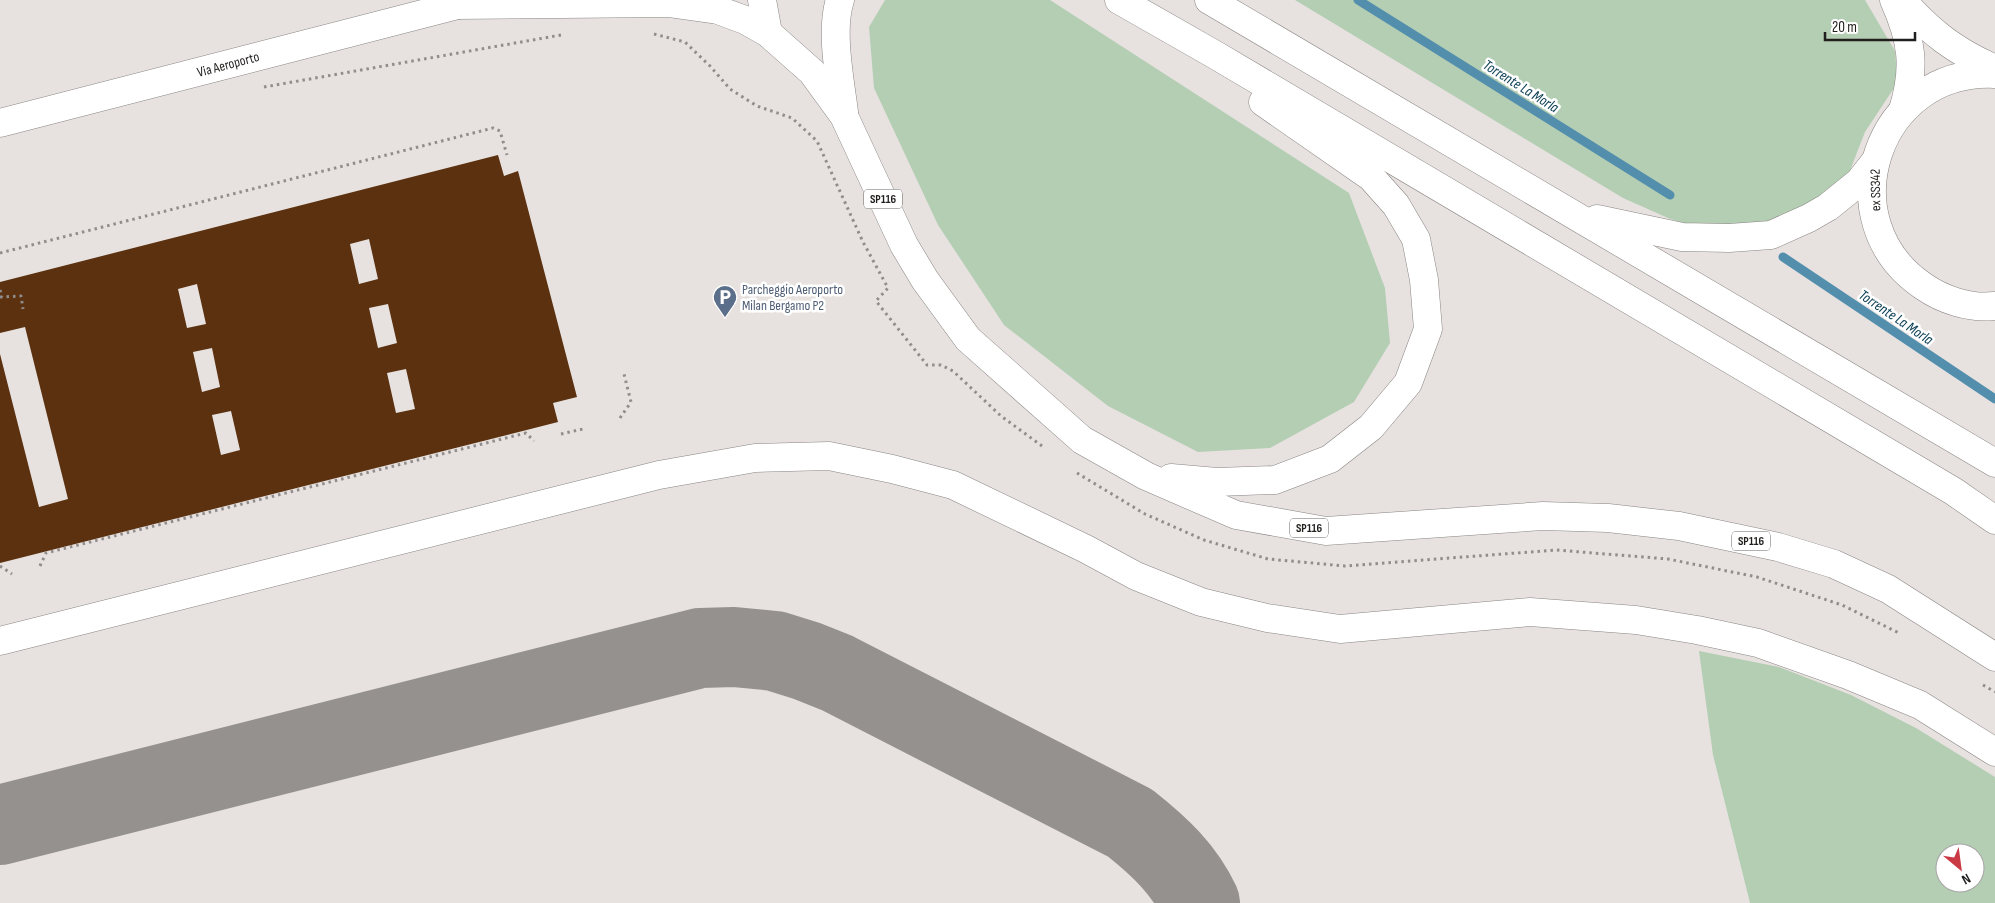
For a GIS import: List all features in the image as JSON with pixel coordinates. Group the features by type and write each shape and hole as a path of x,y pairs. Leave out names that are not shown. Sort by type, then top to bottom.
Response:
{"main road":[{"path":"762,0 768,32"},
{"name":"SP116","path":"840,0 836,22 838,68 844,116"},
{"path":"1120,0 1953,491 1995,520"},
{"path":"1209,0 1995,463"},
{"path":"1894,0 1909,41 1911,66 1908,92 1902,110"},
{"path":"1902,0 1948,44 1971,58 1995,69"},
{"name":"SP116","path":"466,2 668,3 718,10 745,20 768,32 812,72 844,116 904,245 926,280 968,339 1082,440 1146,476 1236,515 1326,531 1542,516 1608,518 1679,526 1778,547 1834,564 1888,589 1995,657"},
{"name":"Via Aeroporto","path":"0,123 466,2"},
{"path":"1146,476 1217,482 1275,480 1330,459 1371,427 1408,383 1428,329 1424,280 1416,239 1396,205 1371,177 1255,97 1212,53"},
{"name":"ex SS342","path":"1995,74 1979,73 1951,79 1925,92 1902,110 1885,135 1874,163 1872,181 1872,206 1879,233 1893,257 1912,278 1934,294 1960,303 1995,306"},
{"path":"1576,215 1682,237 1729,238 1771,234 1809,218 1828,207 1859,182 1874,163"},
{"path":"0,641 658,475 755,458 828,456 892,469 952,485 1086,549 1136,576 1201,602 1267,618 1340,629 1530,612 1636,620 1697,630 1758,643 1848,675 1920,705 1995,752"}],"path":[{"path":"648,32 684,42 730,88 757,106 792,118 817,141 863,242 888,288 876,302 926,365 940,365 952,371"},
{"path":"255,89 568,34"},
{"path":"0,253 493,128 500,131 507,155"},
{"path":"0,290 1,297 20,296 23,309"},
{"path":"620,418 631,402 624,374"},
{"path":"561,434 583,428"},
{"path":"40,566 46,553 526,432 534,441"},
{"path":"0,566 12,574"}],"green space":[{"path":"885,0 1050,0 1349,193 1385,288 1390,343 1354,402 1270,448 1198,452 1108,406 1004,325 938,225 874,88 869,27"},
{"path":"1295,0 1865,0 1895,51 1897,74 1894,88 1865,132 1849,173 1820,198 1774,220 1739,228 1701,229 1668,218 1623,198"},
{"path":"1699,651 1779,667 1851,695 1916,728 1995,777 1995,903 1750,903 1713,755"}],"building":[{"path":"498,155 504,176 518,171 577,397 553,403 558,422 0,563 0,354 39,507 68,499 25,327 0,333 0,282","holes":["369,239 378,279 359,284 350,244","197,284 206,324 187,328 178,289","388,304 397,343 378,348 369,308","212,348 220,387 202,392 193,352","406,369 415,409 396,413 387,373","231,411 240,450 221,455 212,415"]}],"waterway":[{"name":"Torrente La Morla","path":"1358,0 1670,195"},
{"name":"Torrente La Morla","path":"1783,257 1995,399"}],"taxiway":[{"path":"0,825 700,648 734,647 775,651 837,673 1130,823 1170,859 1186,879 1200,903"}],"place":[{"name":"Parcheggio Aeroporto Milan Bergamo P2","path":"725,318"}]}
